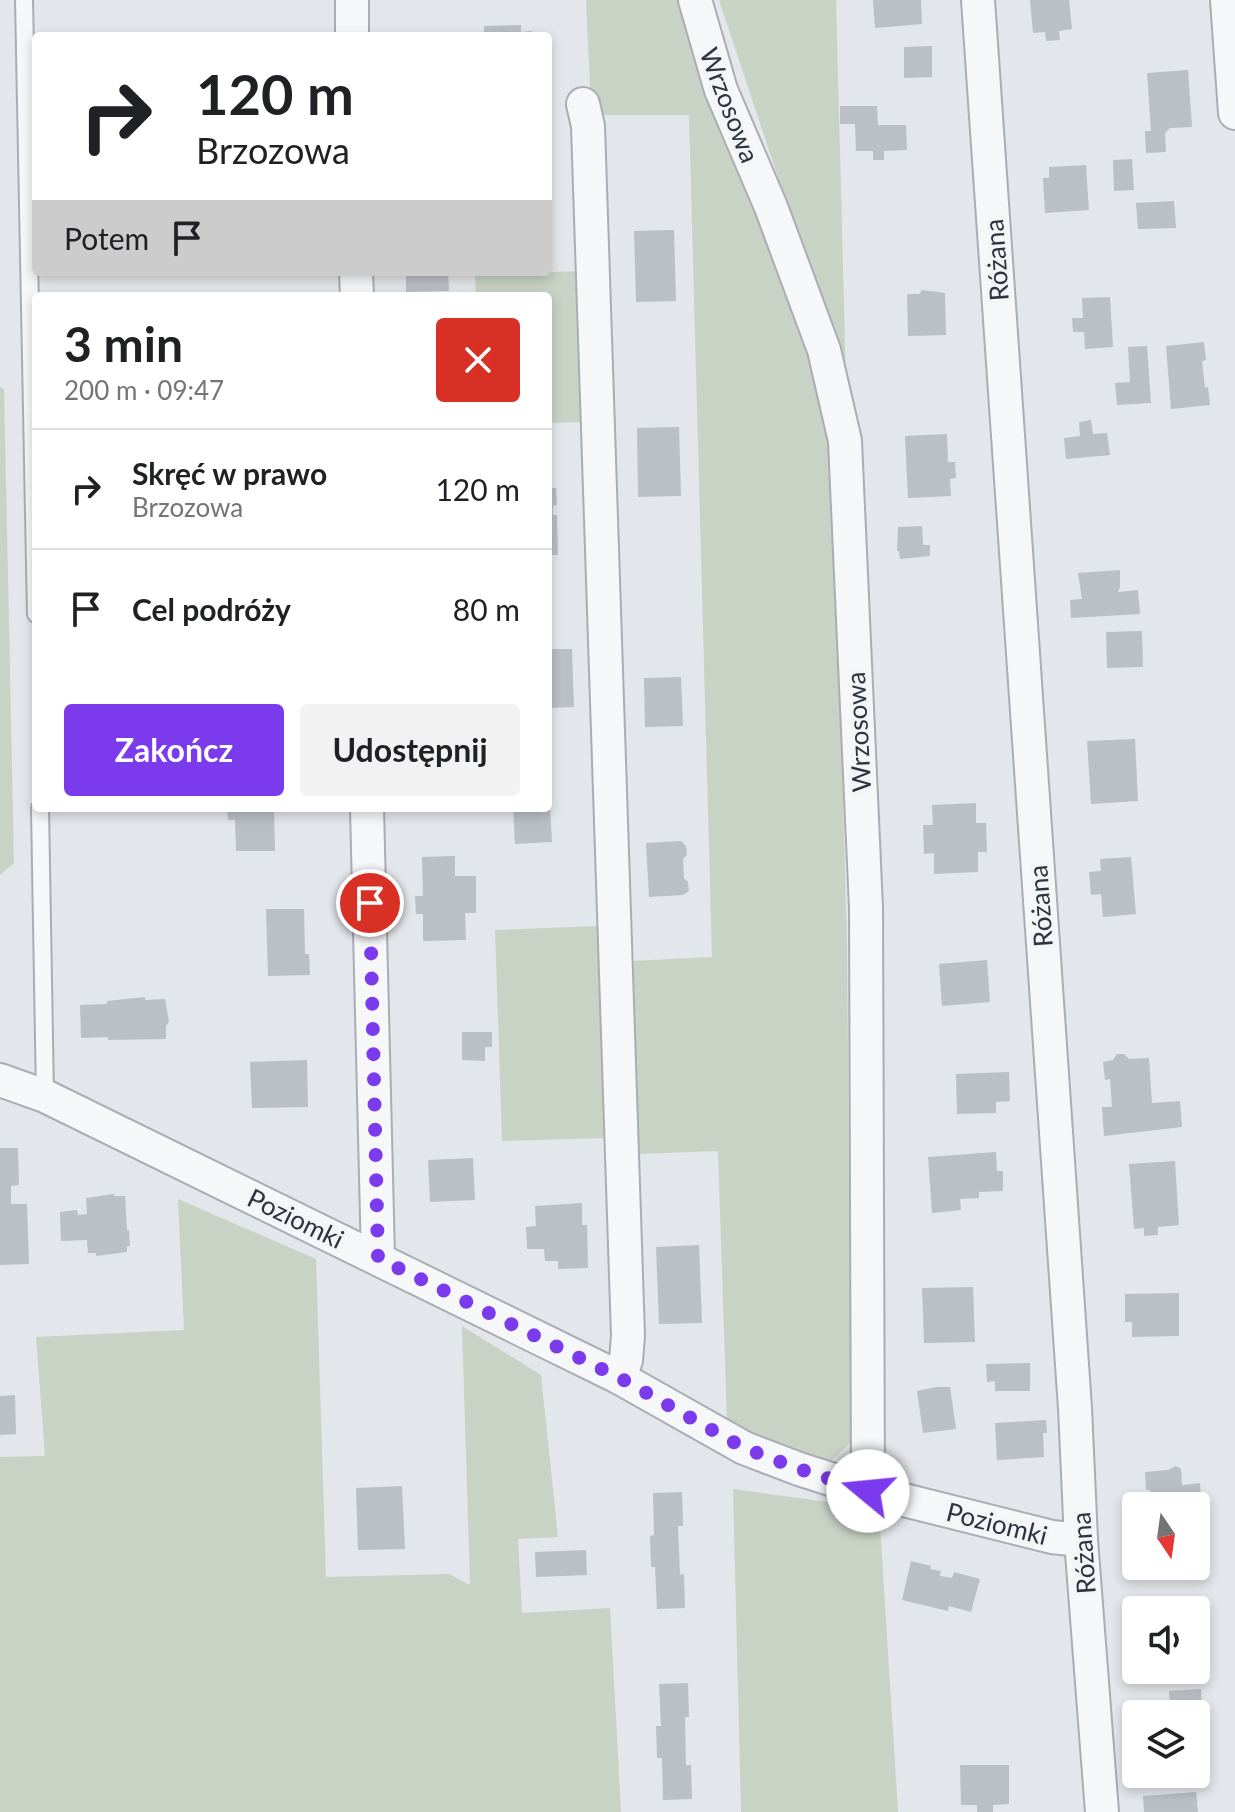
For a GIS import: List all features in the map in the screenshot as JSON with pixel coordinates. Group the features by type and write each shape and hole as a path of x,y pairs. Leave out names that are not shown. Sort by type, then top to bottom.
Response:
{"street":[{"path":"352,0 352,32"},
{"name":"Wrzosowa","path":"695,0 721,90 771,207 824,350 845,441 866,908 868,1491"},
{"name":"Różana","path":"978,0 1102,1812"},
{"path":"1227,0 1235,113"},
{"path":"583,104 588,126 627,1305 628,1349 620,1378"},
{"path":"367,812 378,1258"},
{"name":"Poziomki","path":"0,1080 45,1096 378,1258 620,1378 744,1448 868,1491 1052,1537 1081,1540"}],"lane":[{"path":"24,0 32,409"},
{"path":"40,812 45,1096"}],"green space":[{"path":"586,0 689,0 823,401 833,443 847,942 851,1442 831,1461 776,1445 727,1423 718,1151 638,1154 631,961 712,957 689,115 603,115 591,107"},
{"path":"719,0 836,0 846,382"},
{"path":"581,271 586,422 552,423 552,292 476,292 475,276 552,276 552,272"},
{"path":"0,387 4,389 14,863 0,875"},
{"path":"598,926 602,939 607,1138 502,1141 495,930"},
{"path":"178,1199 316,1259 326,1577 449,1574 470,1585 462,1326 541,1375 558,1537 518,1539 522,1613 610,1608 621,1812 0,1812 0,1457 45,1456 36,1337 184,1330"},
{"path":"733,1489 879,1509 898,1812 741,1812"}],"building":[{"path":"873,0 921,0 922,24 875,28"},
{"path":"1030,0 1069,0 1072,29 1059,31 1060,40 1046,41 1045,32 1033,33"},
{"path":"521,25 521,32 484,32 484,26"},
{"path":"932,46 932,77 904,78 904,47"},
{"path":"1188,70 1192,127 1170,128 1165,133 1166,152 1146,153 1145,131 1151,131 1147,73"},
{"path":"840,106 877,106 878,125 906,125 907,150 884,151 884,160 873,160 873,151 856,151 855,124 840,124"},
{"path":"1132,159 1134,190 1114,191 1113,160"},
{"path":"1086,165 1089,210 1045,213 1043,178 1049,178 1049,167"},
{"path":"1174,201 1176,228 1138,229 1136,203"},
{"path":"674,230 676,301 636,302 634,231"},
{"path":"406,276 448,276 449,291 406,292"},
{"path":"922,290 945,293 946,335 908,336 907,294 919,294"},
{"path":"1110,297 1113,347 1085,349 1084,332 1073,332 1072,318 1083,318 1082,298"},
{"path":"1204,342 1206,360 1202,361 1210,405 1171,409 1166,346"},
{"path":"1147,346 1151,403 1117,405 1115,383 1130,382 1128,347"},
{"path":"1091,420 1093,434 1107,433 1110,455 1066,459 1064,438 1080,436 1079,422"},
{"path":"679,427 681,496 638,497 637,428"},
{"path":"947,434 948,462 955,462 956,478 950,479 951,496 908,498 905,436"},
{"path":"552,488 556,488 557,505 553,506 553,515 557,515 558,555 552,555"},
{"path":"922,526 923,545 930,545 930,556 900,559 897,551 898,527"},
{"path":"1120,570 1118,592 1138,590 1140,614 1071,618 1070,600 1082,599 1078,573"},
{"path":"1142,631 1143,667 1107,668 1106,632"},
{"path":"552,649 572,649 574,707 552,708"},
{"path":"681,677 683,726 645,727 644,678"},
{"path":"1135,739 1138,801 1091,804 1087,741"},
{"path":"976,803 976,823 986,823 987,852 978,852 978,872 934,874 934,853 924,854 923,825 933,825 932,805"},
{"path":"227,812 274,812 275,851 236,851 235,820 228,820"},
{"path":"513,812 550,812 552,842 515,844"},
{"path":"681,841 686,846 684,878 689,891 683,895 649,897 646,843"},
{"path":"455,856 455,876 476,876 476,913 465,913 466,940 423,941 423,914 416,914 415,896 423,896 422,857"},
{"path":"1131,857 1136,914 1103,917 1101,894 1091,895 1089,872 1101,871 1100,859"},
{"path":"266,909 304,909 305,954 309,954 310,975 268,976"},
{"path":"987,960 990,1002 942,1006 939,964"},
{"path":"145,997 145,1000 165,999 169,1022 166,1039 81,1038 80,1005"},
{"path":"462,1032 492,1032 492,1047 485,1047 485,1061 462,1060"},
{"path":"1117,1054 1124,1054 1129,1059 1149,1058 1152,1103 1180,1101 1182,1127 1104,1136 1102,1107 1112,1107 1110,1079 1105,1080 1103,1062 1113,1060"},
{"path":"307,1060 308,1107 252,1108 250,1062"},
{"path":"1009,1072 1010,1101 996,1102 996,1113 957,1114 956,1074"},
{"path":"0,1148 18,1148 19,1185 11,1186 11,1204 27,1204 29,1264 0,1265"},
{"path":"996,1152 997,1171 1003,1171 1003,1191 979,1192 979,1198 960,1199 961,1210 932,1213 928,1157"},
{"path":"473,1158 475,1200 430,1202 428,1160"},
{"path":"1175,1161 1179,1225 1158,1227 1158,1235 1144,1236 1144,1228 1134,1229 1129,1164"},
{"path":"114,1194 125,1196 130,1246 127,1246 127,1252 96,1256 96,1253 88,1253 87,1240 61,1241 60,1212 77,1210 78,1215 87,1214 86,1198"},
{"path":"582,1203 582,1225 587,1225 588,1268 558,1269 558,1261 545,1261 544,1249 527,1249 526,1227 536,1226 535,1206"},
{"path":"699,1245 702,1323 659,1324 656,1247"},
{"path":"973,1287 975,1342 924,1343 922,1288"},
{"path":"1179,1293 1179,1336 1132,1337 1132,1322 1125,1322 1125,1294"},
{"path":"1030,1363 1030,1391 995,1391 995,1381 987,1382 986,1364"},
{"path":"950,1387 956,1429 923,1433 917,1391"},
{"path":"15,1395 16,1434 0,1435 0,1396"},
{"path":"1046,1420 1044,1457 997,1460 995,1423"},
{"path":"1176,1466 1181,1469 1182,1485 1200,1483 1201,1492 1146,1490 1145,1472 1168,1470"},
{"path":"402,1486 405,1549 358,1550 356,1488"},
{"path":"682,1492 683,1526 678,1526 685,1608 657,1609 655,1567 651,1567 653,1493"},
{"path":"586,1550 587,1575 536,1577 535,1552"},
{"path":"911,1561 941,1571 940,1576 952,1578 954,1572 980,1579 971,1612 949,1606 948,1611 902,1600"},
{"path":"688,1683 686,1765 691,1765 692,1799 663,1800 662,1758 657,1758 656,1726 661,1726 659,1684"},
{"path":"1201,1689 1202,1700 1169,1700 1169,1691"},
{"path":"960,1765 1009,1765 1009,1804 993,1805 993,1812 977,1812 977,1805 961,1805"},
{"path":"1196,1792 1198,1812 1144,1812 1143,1796"}],"route":[{"path":"370,903 378,1258 620,1378 744,1448 868,1491"}]}
